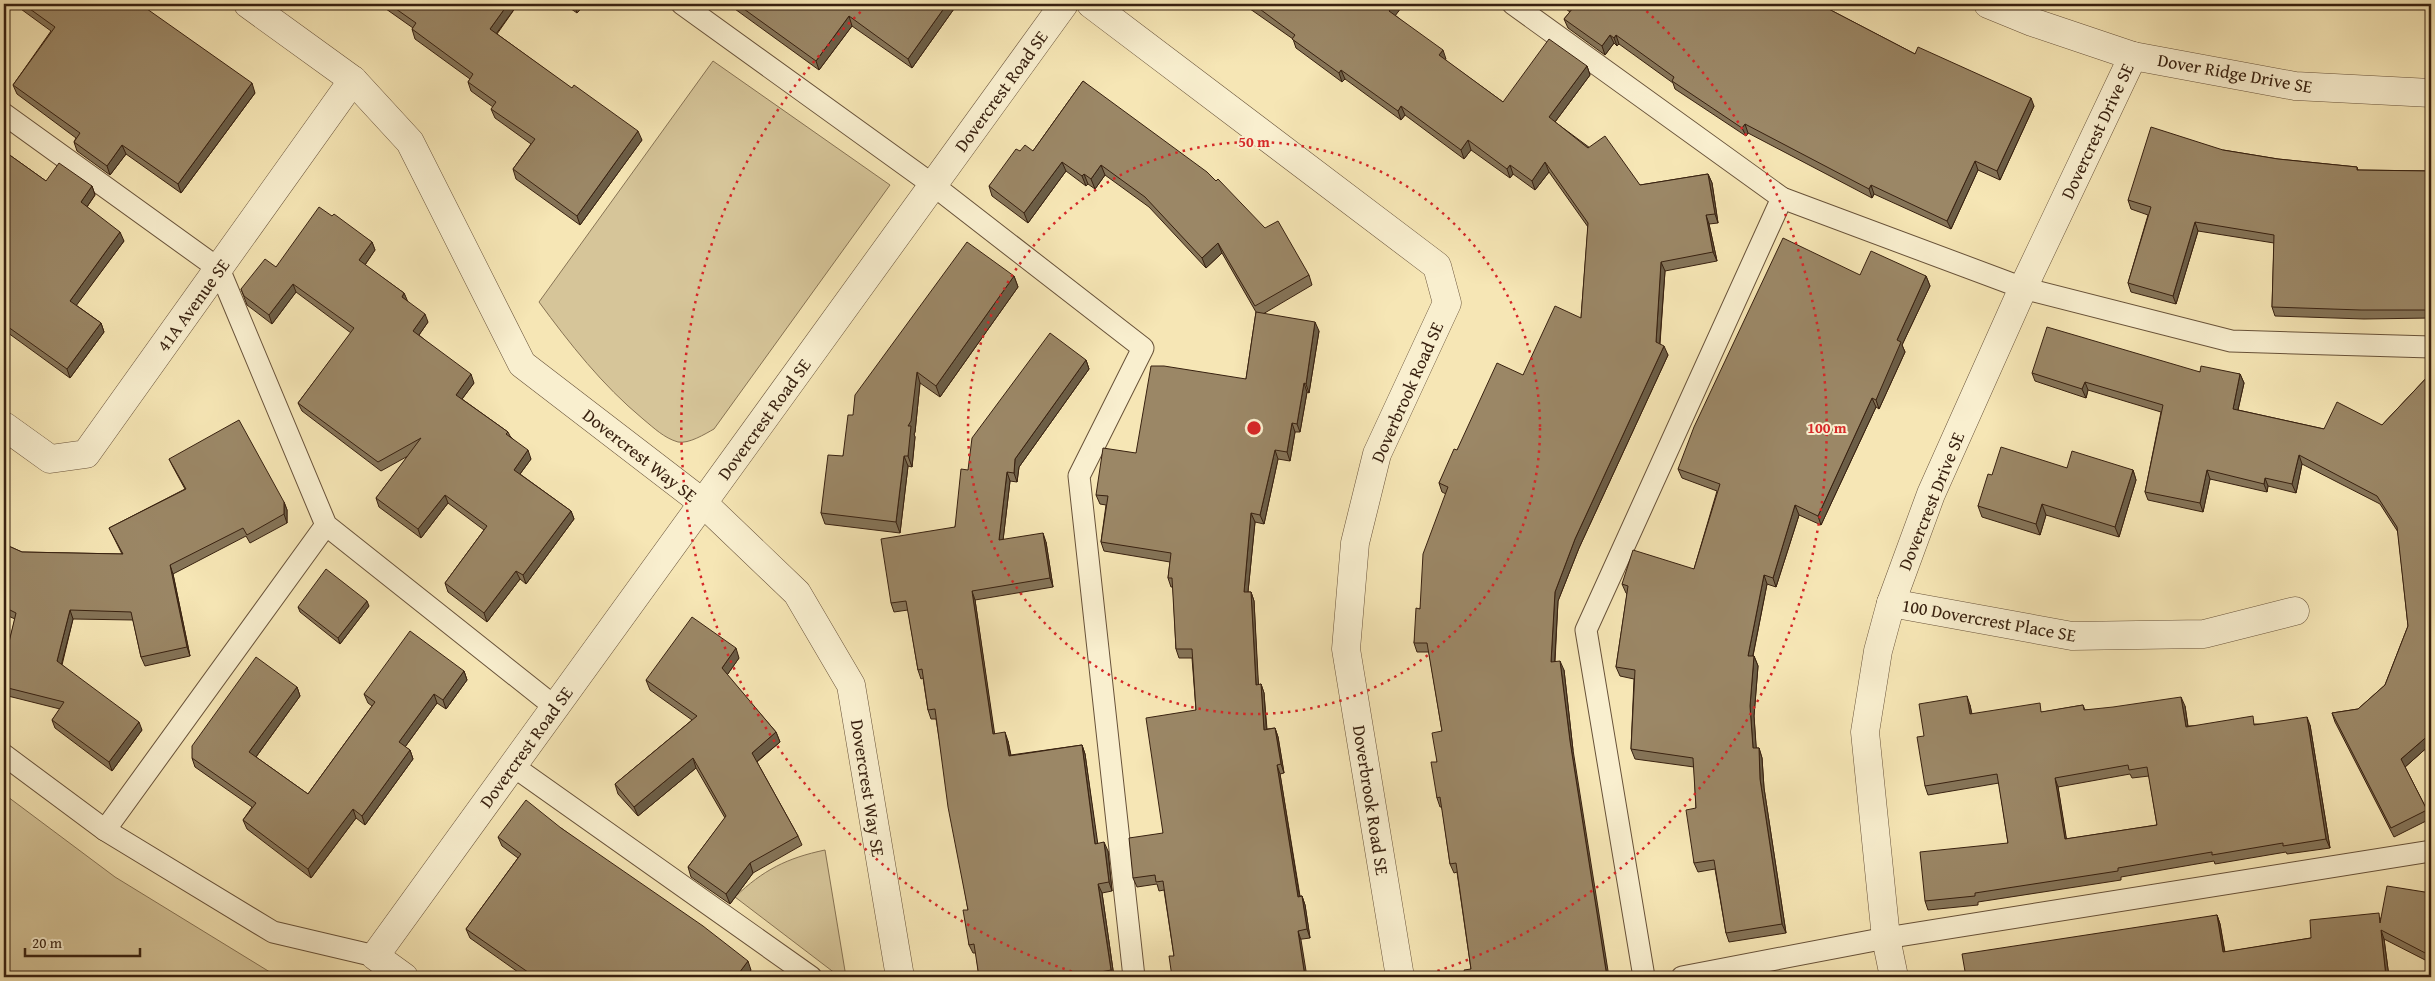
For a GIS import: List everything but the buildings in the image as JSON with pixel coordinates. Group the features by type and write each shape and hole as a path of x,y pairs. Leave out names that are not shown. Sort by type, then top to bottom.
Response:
{"street":[{"name":"Dovercrest Way SE","path":"248,4 353,80 410,142 522,364 703,503 797,594 851,685 900,977"},
{"name":"Dovercrest Road SE","path":"375,956 1064,4"},
{"name":"Doverbrook Road SE","path":"1091,4 1437,266 1447,303 1377,454 1356,543 1346,649 1400,977"},
{"name":"Dover Ridge Drive SE","path":"1988,4 2032,22 2133,56 2295,86 2431,93"},
{"name":"Dovercrest Drive SE","path":"1894,977 1886,938 1866,732 1878,651 1891,603 1931,494 2023,288 2133,56"},
{"name":"41A Avenue SE","path":"4,426 50,460 86,454 353,80"},
{"name":"100 Dovercrest Place SE","path":"1891,603 2072,636 2204,634 2295,611"},
{"path":"375,956 404,977"}],"lane":[{"path":"682,4 933,185 1142,348 1079,476 1134,977"},
{"path":"1513,4 1782,198 2023,288 2231,341 2431,347"},
{"path":"4,114 219,269 326,525 555,707"},
{"path":"1644,977 1586,630 1782,198"},
{"path":"106,830 326,525"},
{"path":"4,755 106,830 273,932 375,956"},
{"path":"513,766 812,977"},
{"path":"1682,977 1886,938 2431,851"}],"shaded area":[{"path":"713,61 890,185 714,429 692,440 678,442 655,429 600,378 539,302"},
{"path":"4,794 115,877 278,977 4,977"},
{"path":"825,850 846,977 840,977 735,897 756,879 776,866"}]}
